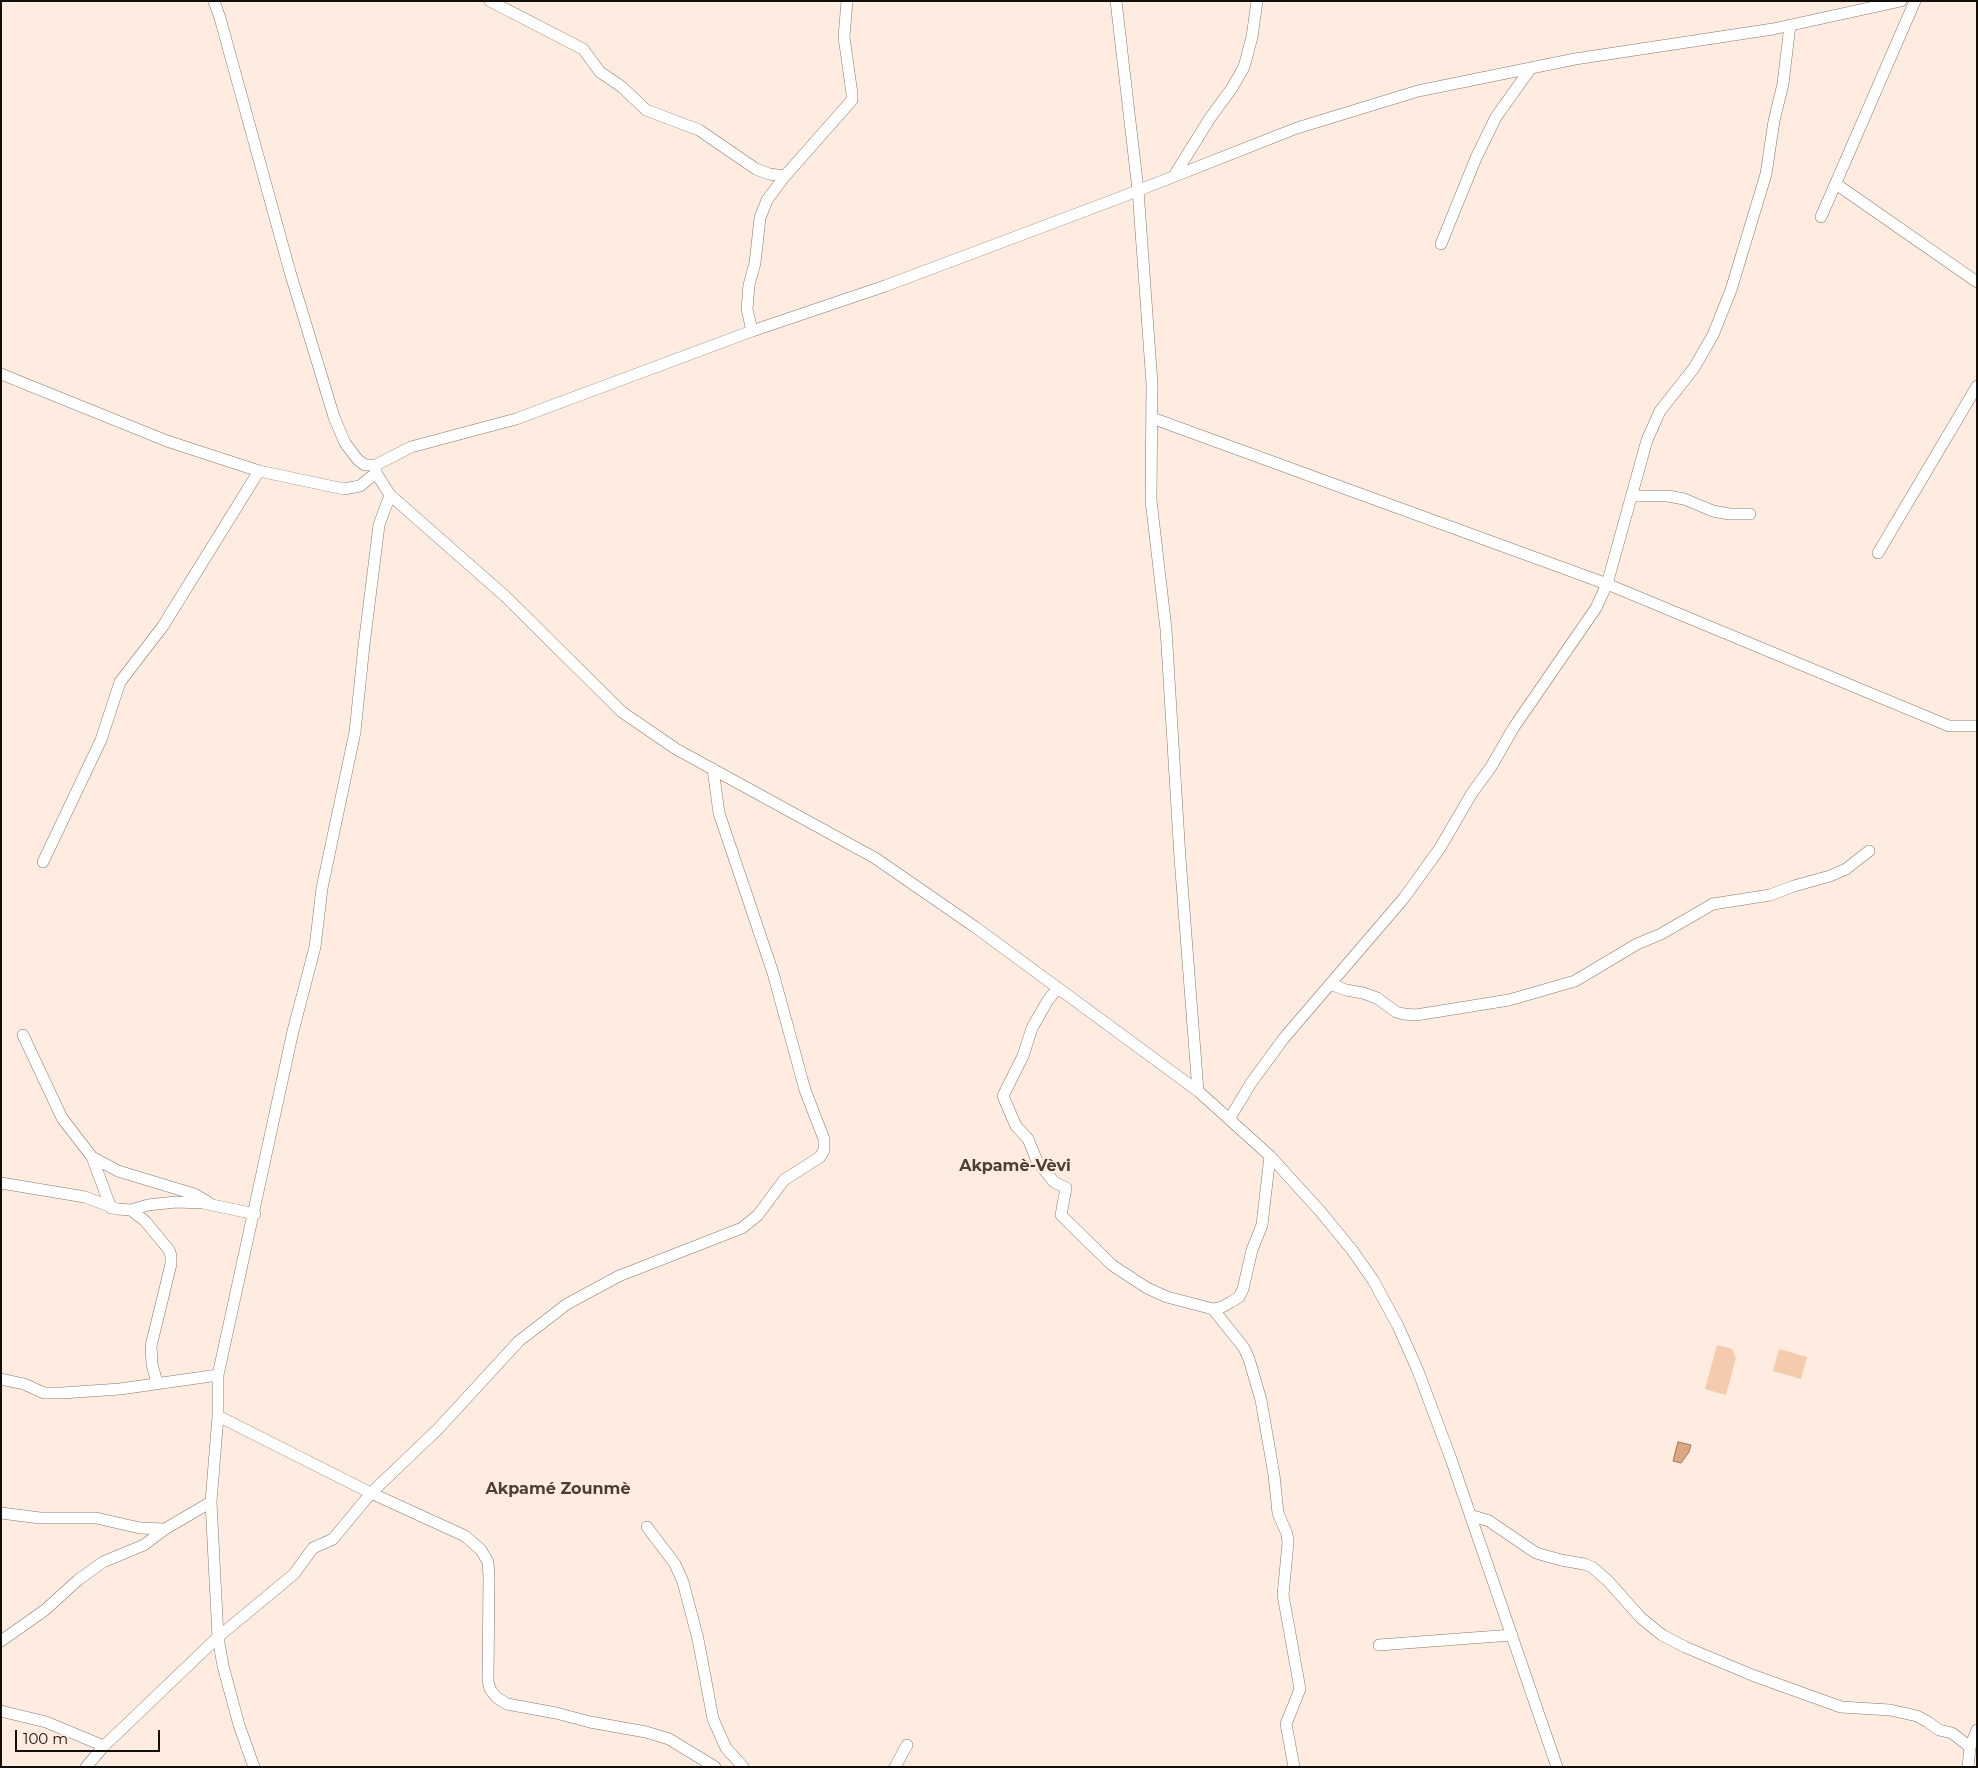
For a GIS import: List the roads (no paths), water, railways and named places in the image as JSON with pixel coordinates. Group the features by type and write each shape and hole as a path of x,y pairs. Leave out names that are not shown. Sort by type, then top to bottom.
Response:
{"street":[{"path":"214,1 290,272 334,418 345,443 358,460 376,469 390,495 505,596 622,712 676,749 876,858 974,927 1198,1091 1270,1156 1352,1250 1373,1280 1398,1326 1418,1371 1470,1515 1557,1767"},
{"path":"490,1 583,49 600,72 622,87 646,110 699,130 756,169 769,174 785,176"},
{"path":"752,331 747,310 749,285 755,263 760,218 767,200 785,176 852,100 844,37 847,1"},
{"path":"1116,1 1138,190 1152,384 1151,500 1166,629 1180,858 1198,1091"},
{"path":"1174,176 1244,67 1252,37 1257,1"},
{"path":"1850,1 1858,11"},
{"path":"1,374 167,441 259,471 344,489 360,486 376,469 411,448 516,419 752,331 885,286 1315,122 1418,91 1574,59 1790,25 1901,1"},
{"path":"1821,217 1915,1"},
{"path":"1230,1118 1251,1083 1278,1046 1404,898 1440,848 1514,727 1596,608 1608,584 1647,440 1660,411 1694,368 1713,335 1731,290 1766,174 1774,121 1783,84 1790,25"},
{"path":"1441,244 1476,158 1496,117 1531,68"},
{"path":"1836,184 1977,282"},
{"path":"1878,553 1977,386"},
{"path":"1152,418 1608,584 1949,726 1977,726"},
{"path":"43,862 102,740 120,682 163,626 259,471"},
{"path":"254,1767 239,1724 223,1666 218,1637 211,1502 218,1416 218,1375 293,1032 315,947 322,888 355,732 379,525 390,495"},
{"path":"1632,496 1668,496 1684,499 1713,511 1729,514 1750,514"},
{"path":"86,1767 104,1746 218,1637 294,1574 313,1548 333,1539 371,1493 438,1429 519,1341 567,1304 619,1276 742,1228 758,1215 784,1180 820,1157 824,1150 824,1139 805,1090 773,973 719,813 713,769"},
{"path":"1330,984 1377,998 1396,1012 1404,1014 1416,1014 1508,1000 1574,981 1637,944 1661,934 1713,904 1770,895 1830,876 1846,869 1869,851"},
{"path":"1058,988 1048,1000 1032,1028 1023,1056 1002,1096 1016,1126 1028,1138 1037,1161 1054,1182 1066,1188 1061,1215 1112,1265 1147,1288 1167,1296 1213,1309 1231,1302 1243,1289 1252,1250 1264,1215 1270,1156"},
{"path":"23,1035 62,1118 92,1157 111,1208"},
{"path":"92,1157 118,1171 194,1194 214,1205"},
{"path":"1,1183 85,1197 111,1208 130,1210 148,1205 176,1202 214,1205 254,1214"},
{"path":"130,1210 145,1221 169,1250 170,1256 171,1264 151,1346 152,1364 157,1383"},
{"path":"1213,1309 1244,1348 1249,1358 1261,1400 1274,1474 1278,1513 1287,1534 1288,1543 1283,1595 1300,1689 1286,1724 1294,1767"},
{"path":"1,1379 24,1384 44,1392 120,1389 218,1375"},
{"path":"218,1416 371,1493 464,1536 481,1550 488,1562 489,1577 488,1681 490,1689 496,1697 506,1704 646,1732 669,1739 716,1767"},
{"path":"1,1641 45,1610 78,1580 103,1562 144,1545 165,1528 211,1502"},
{"path":"1,1513 40,1518 96,1518 140,1528 165,1528"},
{"path":"1470,1515 1489,1521 1536,1554 1592,1567 1608,1581 1640,1618 1662,1635 1685,1647 1752,1675 1841,1706 1890,1710 1917,1716 1938,1730 1952,1733 1970,1747"},
{"path":"648,1527 675,1564 683,1582 698,1639 713,1719 726,1748 743,1767"},
{"path":"1379,1646 1512,1635"},
{"path":"1,1711 46,1722 104,1746"},
{"path":"1968,1767 1970,1747 1977,1730"},
{"path":"895,1767 908,1746"}],"district":[{"name":"Akpamè-Vèvi","path":"1015,1166"},
{"name":"Akpamé Zounmè","path":"558,1489"}]}
